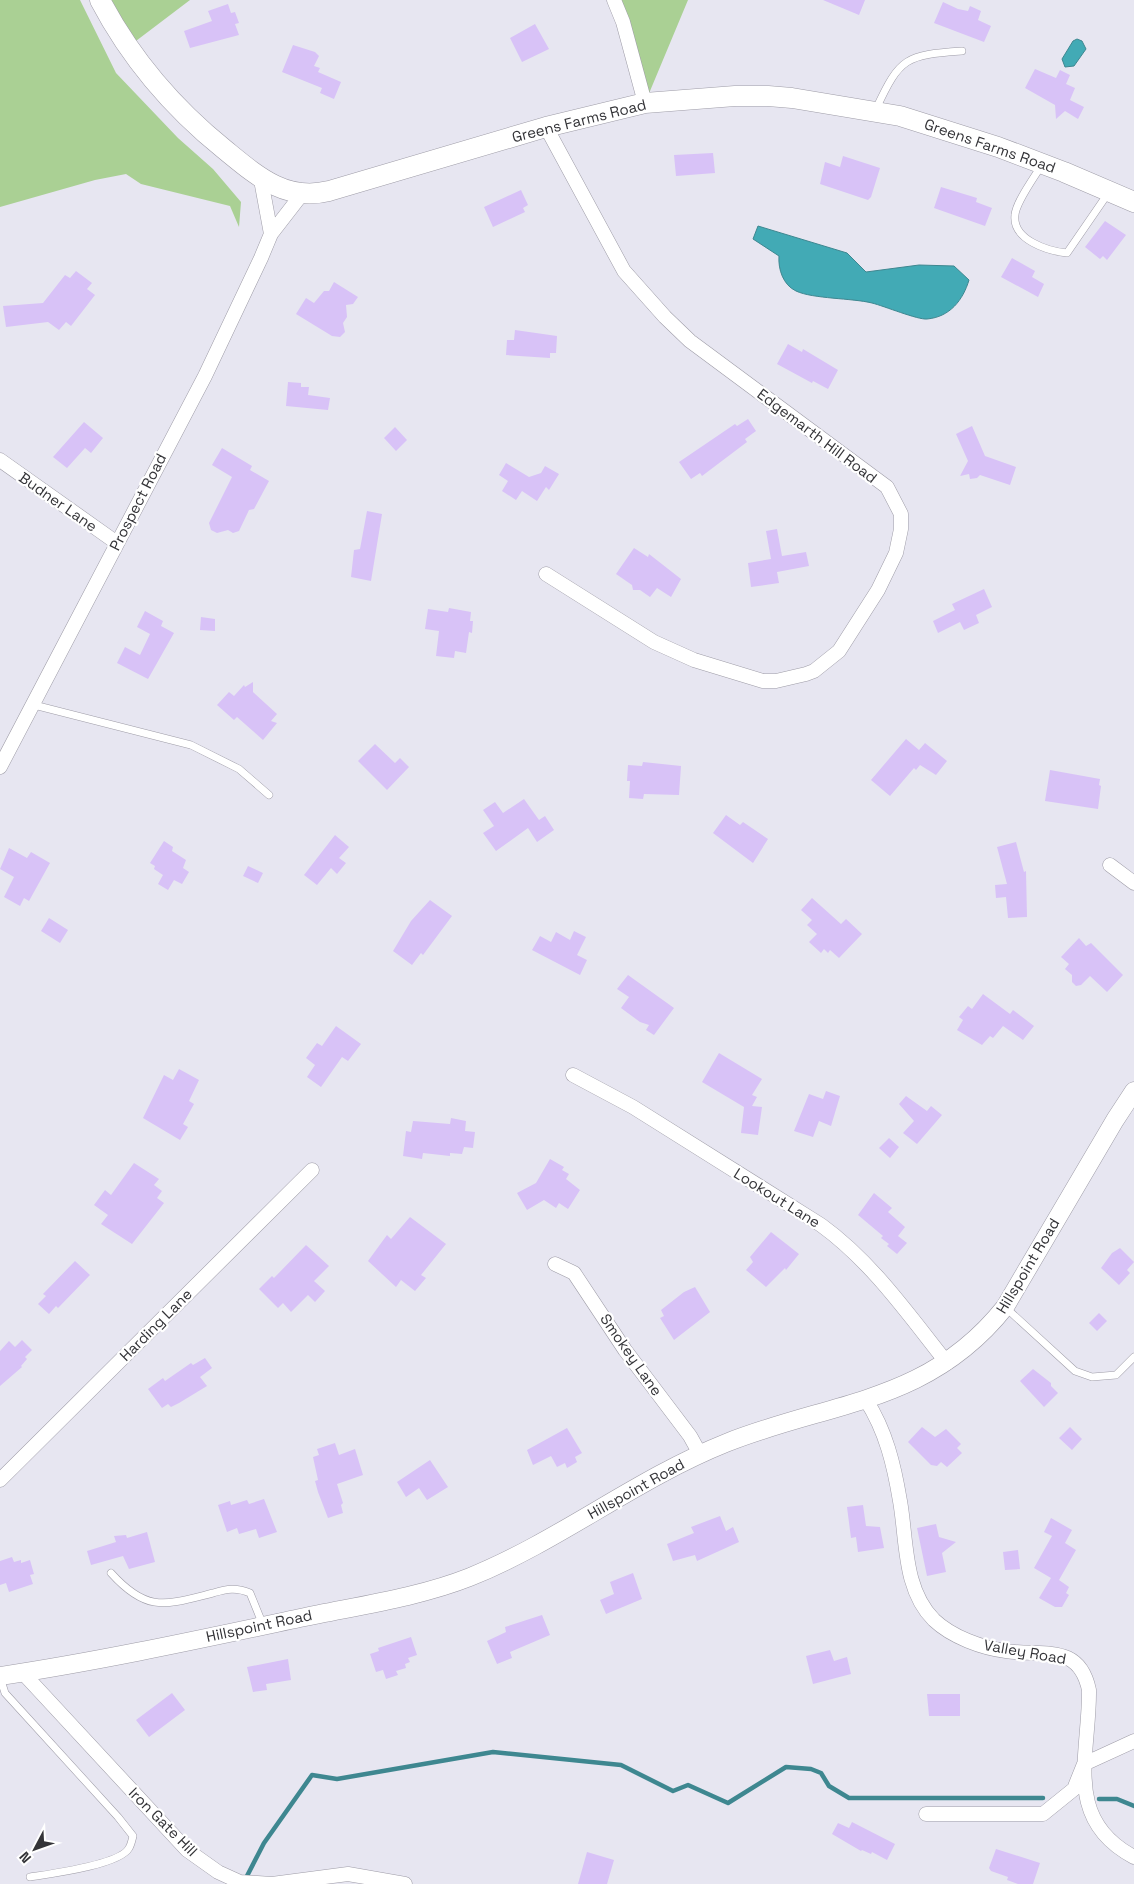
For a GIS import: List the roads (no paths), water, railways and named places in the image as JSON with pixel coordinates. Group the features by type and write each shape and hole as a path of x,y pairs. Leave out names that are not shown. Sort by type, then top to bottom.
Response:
{"main road":[{"name":"Greens Farms Road","path":"100,0 140,66 170,101 200,130 261,180 282,189 302,194 329,192 546,127 645,103 735,96 768,96 792,98 909,118 1042,164 1134,202"}],"street":[{"path":"614,0 623,22 645,103"},
{"name":"Edgemarth Hill Road","path":"546,127 624,271 665,317 690,341 887,488 901,514 901,529 896,553 878,590 839,651 814,671 776,681 763,681 694,660 662,646 546,574"},
{"path":"261,180 271,234"},
{"name":"Prospect Road","path":"0,767 205,376 271,234 302,194"},
{"name":"Budner Lane","path":"0,460 117,543"},
{"path":"1110,865 1134,883"},
{"name":"Lookout Lane","path":"573,1075 633,1107 821,1225 846,1243 890,1292 947,1363"},
{"name":"Hillspoint Road","path":"0,1677 263,1626 424,1591 470,1577 518,1554 700,1454 743,1436 866,1400 908,1385 947,1363 987,1329 1005,1307 1114,1120 1134,1091"},
{"name":"Harding Lane","path":"0,1480 312,1170"},
{"name":"Smokey Lane","path":"555,1264 574,1273 625,1350 690,1436 700,1454"},
{"name":"Valley Road","path":"866,1400 880,1422 886,1437 900,1501 909,1567 922,1604 934,1620 943,1627 975,1643 1005,1651 1045,1652 1060,1655 1072,1660 1079,1666 1087,1677 1089,1690 1084,1764 1085,1798 1094,1817 1109,1838 1134,1857"},
{"name":"Iron Gate Hill","path":"23,1673 186,1850 218,1872 240,1882 272,1884 348,1874 405,1884"},
{"path":"926,1814 1043,1814 1074,1789 1084,1764 1134,1741"}],"lane":[{"path":"875,112 895,72 912,58 924,54 962,51"},
{"path":"1042,164 1015,215 1017,228 1025,238 1051,252 1067,254 1110,192"},
{"path":"34,704 191,745 239,770 269,795"},
{"path":"1005,1307 1075,1371 1092,1377 1116,1375 1134,1357"},
{"path":"110,1574 141,1600 156,1604 188,1599 231,1588 243,1590 250,1593 263,1626"},
{"path":"0,1677 5,1694 118,1817 132,1836 129,1849 119,1856 77,1870 30,1877"}],"water":[{"path":"1077,39 1082,41 1086,49 1074,66 1065,67 1062,59 1073,41"},
{"path":"758,226 847,253 866,272 919,265 954,266 969,280 959,301 949,311 935,318 927,319 872,303 803,294 791,288 785,281 779,266 779,256 753,239"}],"waterway":[{"path":"247,1876 264,1843 312,1775 337,1779 493,1752 621,1765 673,1791 688,1785 728,1803 786,1767 811,1769 821,1773 829,1786 849,1798 1043,1798"},
{"path":"1099,1799 1117,1799 1134,1806"}]}
